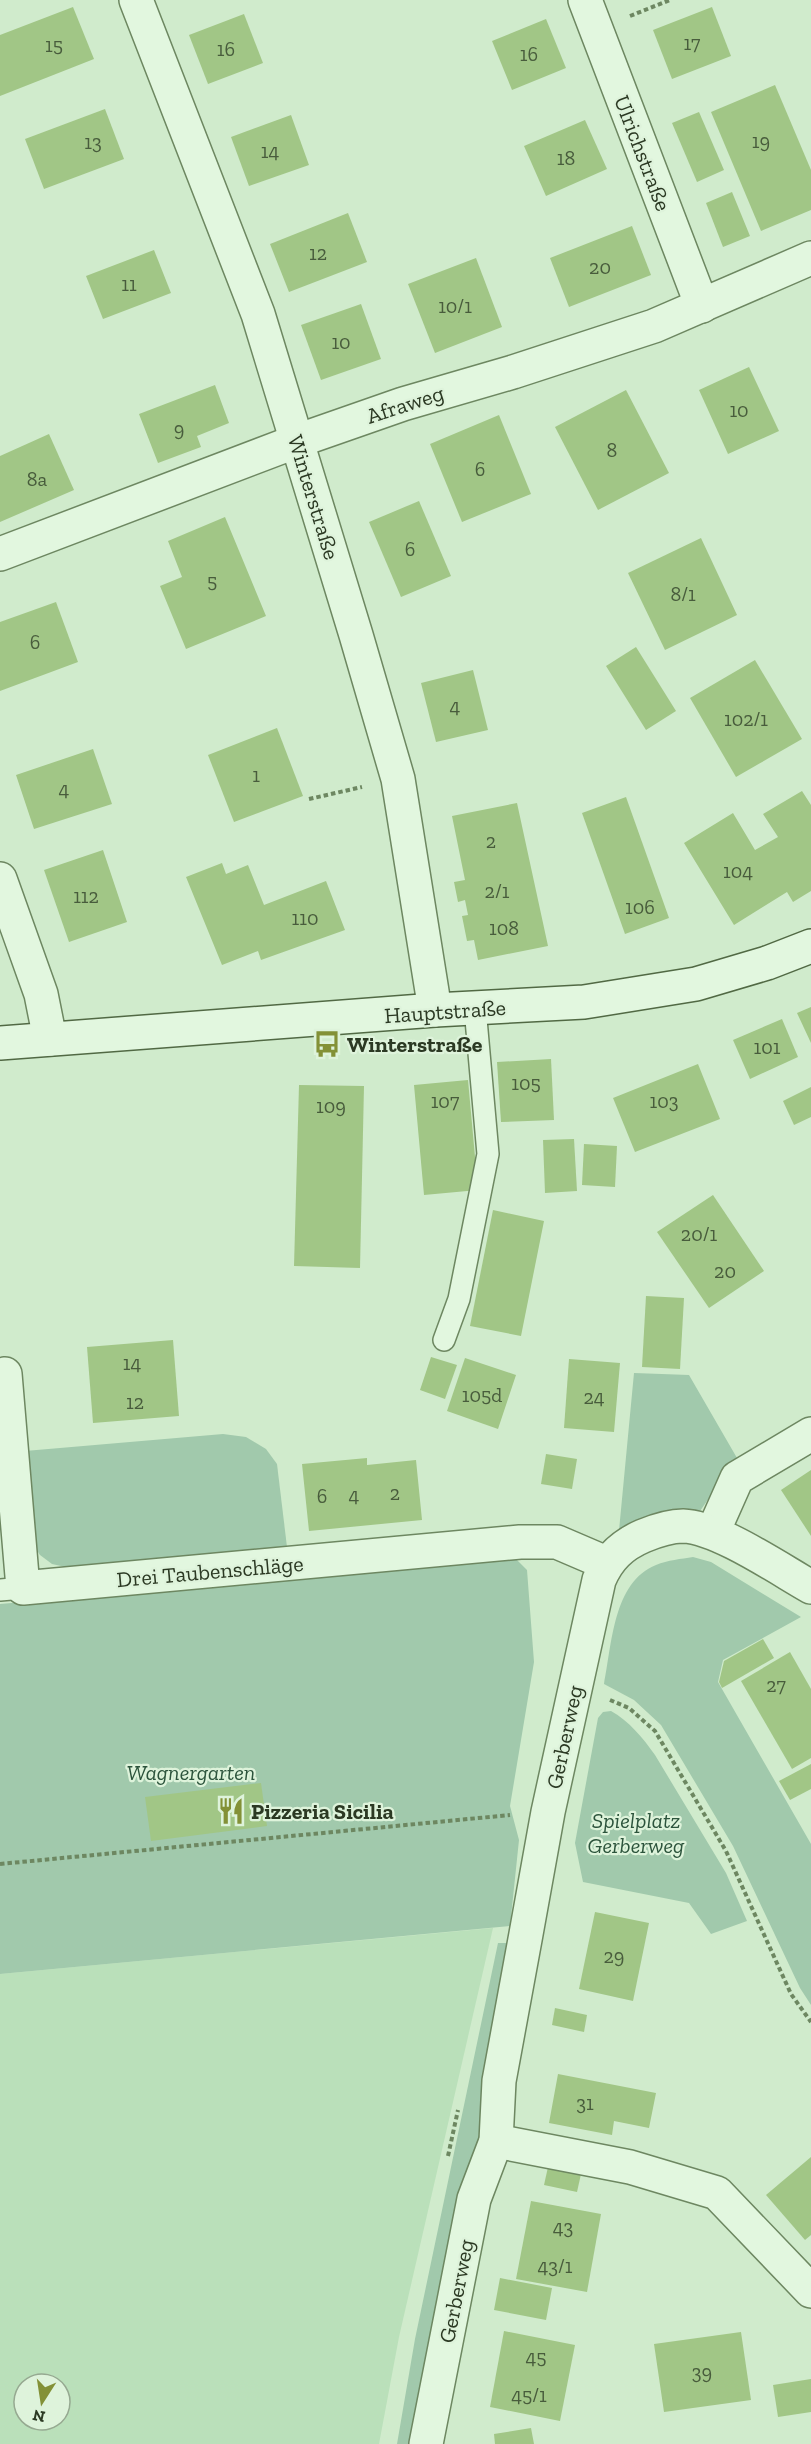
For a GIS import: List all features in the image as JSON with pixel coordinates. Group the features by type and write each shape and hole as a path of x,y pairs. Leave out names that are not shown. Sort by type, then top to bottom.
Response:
{"street":[{"name":"Winterstraße","path":"136,0 258,314 398,779 435,1010"},
{"name":"Ulrichstraße","path":"585,0 702,306"},
{"name":"Afraweg","path":"0,554 297,441 402,404 513,372 654,326 811,258"},
{"path":"0,879 41,994 50,1039"},
{"name":"Hauptstraße","path":"0,1043 435,1010 584,1002 696,984 767,963 811,946"},
{"name":"Drei Taubenschläge","path":"5,1374 11,1589 520,1542 557,1542 606,1563"},
{"path":"713,1532 737,1478 811,1434"},
{"name":"Gerberweg","path":"426,2444 474,2199 496,2141 499,2081 549,1812 599,1580 606,1563 627,1543 653,1532 682,1526 713,1532 811,1587"},
{"path":"496,2141 630,2168 717,2193 811,2291"}],"lane":[{"path":"444,1340 459,1299 488,1154 475,1008"}],"path":[{"path":"309,799 398,779"},
{"path":"574,1690 601,1696 629,1708 655,1731 726,1851 792,1994 811,2022"},
{"path":"0,1864 450,1819 549,1812"}],"green space":[{"path":"634,1373 689,1375 737,1458 700,1511 675,1511 618,1541"},
{"path":"223,1434 246,1437 266,1449 277,1464 287,1547 70,1568 52,1564 40,1555 30,1540 25,1451"},
{"path":"693,1557 711,1562 801,1617 723,1660 718,1682 811,1844 811,2005 800,1988 733,1846 661,1725 634,1700 604,1684 617,1616 631,1585 642,1573 656,1565"},
{"name":"Wagnergarten","path":"516,1559 527,1570 534,1662 510,1806 519,1840 510,1926 0,1974 0,1604"},
{"name":"Spielplatz Gerberweg","path":"611,1711 635,1730 655,1755 726,1873 747,1921 711,1934 689,1903 583,1882 575,1843 598,1718 603,1712"},
{"path":"493,1928 399,2337 379,2444 0,2444 0,1974"},
{"path":"498,1943 507,1943 484,2081 485,2127 415,2444 397,2444 415,2339"}],"building":[{"path":"73,7 94,59 0,96 0,35"},
{"path":"712,7 731,56 672,79 653,30"},
{"path":"244,14 263,63 208,84 189,35"},
{"path":"546,19 566,68 512,90 492,41"},
{"path":"775,85 811,170 811,210 761,231 711,112"},
{"path":"105,109 124,159 44,189 25,139"},
{"path":"699,112 724,170 697,182 672,123"},
{"path":"291,115 309,165 249,186 231,137"},
{"path":"585,120 607,169 546,196 524,146"},
{"path":"732,192 750,236 723,247 706,203"},
{"path":"348,213 367,262 289,292 270,244"},
{"path":"632,226 651,275 569,307 550,258"},
{"path":"154,250 171,293 103,319 86,276"},
{"path":"476,258 502,327 435,353 408,284"},
{"path":"361,304 381,359 321,380 301,325"},
{"path":"749,367 779,431 728,454 699,390"},
{"path":"215,385 229,423 197,436 201,447 158,463 139,414"},
{"path":"626,390 669,473 598,510 555,427"},
{"path":"499,415 531,494 462,522 430,444"},
{"path":"49,434 74,490 0,522 0,456"},
{"path":"419,501 451,576 401,597 369,522"},
{"path":"225,517 266,616 186,649 160,586 182,577 168,541"},
{"path":"701,538 737,615 665,650 628,573"},
{"path":"56,602 78,662 0,691 0,622"},
{"path":"636,647 676,711 646,730 606,666"},
{"path":"755,660 802,739 736,777 690,698"},
{"path":"473,670 488,730 436,742 421,683"},
{"path":"277,728 303,796 234,822 208,755"},
{"path":"93,749 112,804 34,829 16,775"},
{"path":"802,791 811,805 811,891 793,902 787,892 734,925 684,843 733,813 755,850 778,837 763,814"},
{"path":"626,797 669,918 625,934 582,813"},
{"path":"517,803 548,946 478,960 474,940 467,941 462,916 468,915 465,900 458,902 454,882 465,880 452,816"},
{"path":"103,850 127,922 69,942 44,870"},
{"path":"222,863 226,874 248,865 264,905 326,881 345,930 261,960 258,951 222,965 186,877"},
{"path":"811,1007 811,1043 797,1013"},
{"path":"782,1019 798,1057 750,1079 733,1040"},
{"path":"551,1059 554,1120 501,1122 497,1062"},
{"path":"698,1064 720,1119 635,1152 613,1098"},
{"path":"468,1080 478,1190 424,1195 414,1085"},
{"path":"299,1085 364,1086 360,1268 294,1266"},
{"path":"811,1087 811,1117 794,1125 783,1101"},
{"path":"574,1139 577,1191 545,1193 543,1140"},
{"path":"584,1144 617,1146 615,1187 582,1185"},
{"path":"713,1195 764,1271 709,1308 657,1232"},
{"path":"493,1210 544,1221 521,1336 470,1326"},
{"path":"646,1296 684,1298 680,1369 642,1367"},
{"path":"173,1340 179,1416 93,1423 87,1347"},
{"path":"431,1357 457,1365 445,1399 420,1390"},
{"path":"465,1358 516,1375 498,1429 447,1411"},
{"path":"569,1359 620,1363 614,1432 564,1428"},
{"path":"546,1454 577,1459 572,1489 541,1484"},
{"path":"367,1458 367,1465 416,1460 422,1520 309,1531 302,1464"},
{"path":"811,1470 811,1536 781,1490"},
{"path":"763,1639 774,1658 722,1688 719,1682 724,1661"},
{"path":"790,1652 811,1689 811,1758 792,1769 741,1681"},
{"path":"811,1764 811,1789 790,1800 779,1781"},
{"path":"261,1783 267,1826 151,1841 145,1797"},
{"path":"595,1912 649,1923 633,2001 579,1989"},
{"path":"555,2008 587,2015 584,2032 552,2025"},
{"path":"558,2074 656,2093 649,2128 614,2121 612,2135 549,2123"},
{"path":"811,2157 811,2235 805,2240 766,2195"},
{"path":"548,2167 581,2174 577,2192 544,2185"},
{"path":"531,2201 601,2214 587,2292 516,2279"},
{"path":"500,2278 552,2288 546,2320 494,2310"},
{"path":"504,2331 575,2345 560,2421 490,2407"},
{"path":"741,2332 751,2400 664,2412 654,2344"},
{"path":"811,2379 811,2412 778,2417 773,2385"},
{"path":"531,2428 534,2444 495,2444 494,2434"}],"place":[{"name":"Winterstraße","path":"327,1044"},
{"name":"Pizzeria Sicilia","path":"231,1811"}]}
